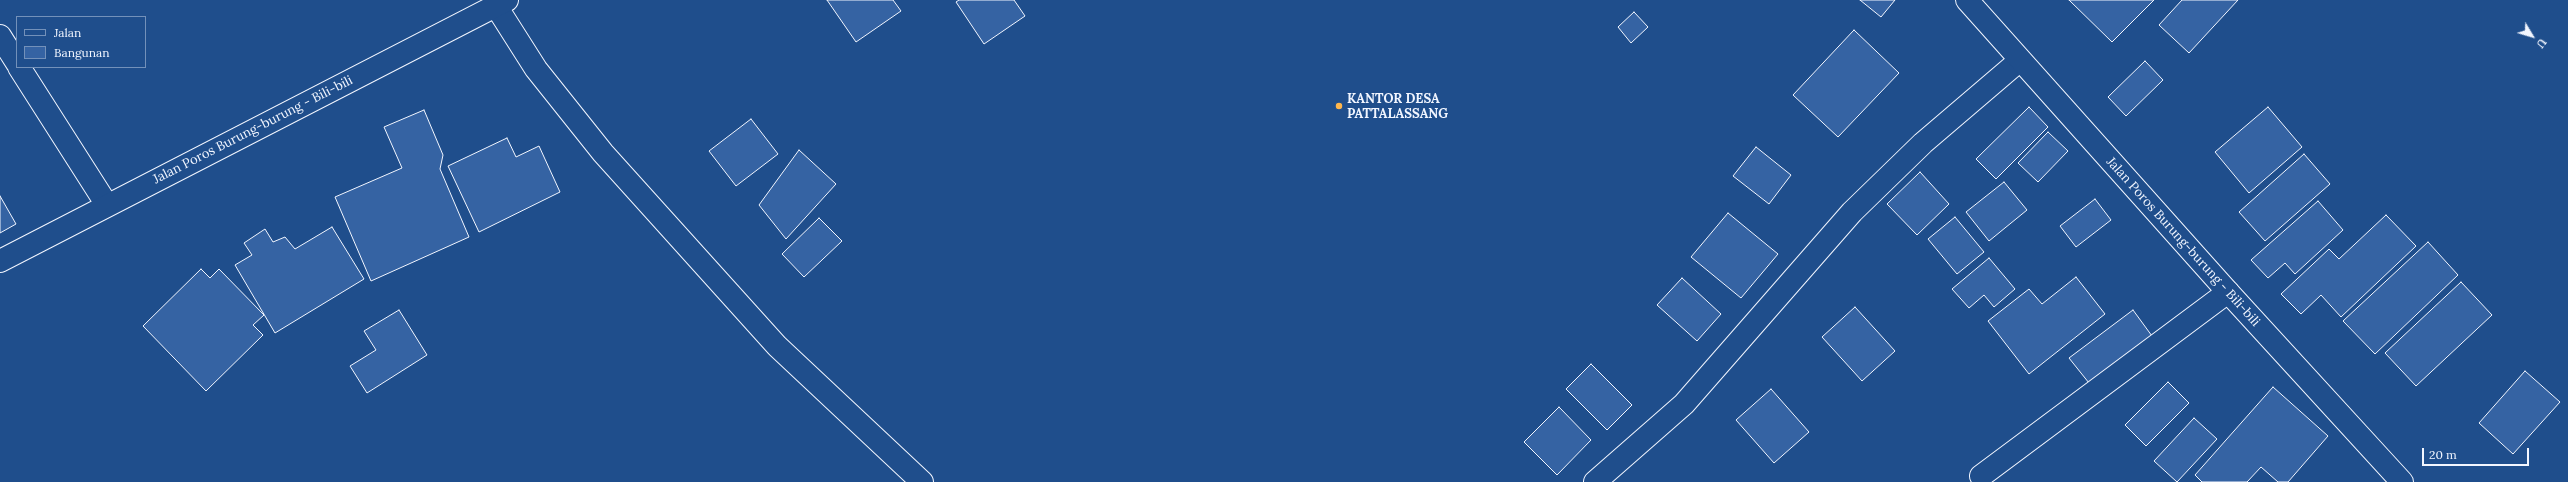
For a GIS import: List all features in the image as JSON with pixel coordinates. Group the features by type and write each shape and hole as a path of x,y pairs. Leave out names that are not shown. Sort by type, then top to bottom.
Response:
{"street":[{"name":"Jalan Poros Burung-burung - Bili-bili","path":"1967,0 2019,61 2402,482"},
{"name":"Jalan Poros Burung-burung - Bili-bili","path":"0,261 502,3"},
{"path":"502,3 536,69 603,153 777,346 922,482"},
{"path":"0,36 16,61"},
{"path":"1595,482 1684,404 1852,212 1923,143 2019,61"},
{"path":"20,68 107,205"},
{"path":"1981,476 2228,292"}],"building":[{"path":"827,0 893,0 901,11 856,42"},
{"path":"959,0 1014,0 1025,16 984,44 956,2"},
{"path":"1860,0 1895,0 1881,17"},
{"path":"2069,0 2154,0 2112,42"},
{"path":"2182,0 2238,0 2189,53 2159,25"},
{"path":"1634,12 1648,27 1631,43 1618,27"},
{"path":"1854,30 1899,73 1838,137 1793,95"},
{"path":"2145,61 2163,80 2126,116 2108,97"},
{"path":"2029,107 2048,127 1996,179 1976,159"},
{"path":"2268,107 2302,147 2249,193 2215,152"},
{"path":"424,110 443,155 440,169 469,237 371,281 335,197 402,168 384,127"},
{"path":"751,119 778,154 736,186 709,151"},
{"path":"2048,132 2068,151 2038,182 2018,163"},
{"path":"507,138 516,157 539,146 560,192 479,232 448,166"},
{"path":"1756,147 1791,175 1769,204 1733,176"},
{"path":"799,150 836,184 786,239 759,205"},
{"path":"2304,154 2330,184 2265,241 2239,212"},
{"path":"1920,172 1949,204 1917,235 1887,204"},
{"path":"2004,182 2027,210 1989,241 1966,212"},
{"path":"0,196 16,224 0,233"},
{"path":"2095,199 2111,220 2076,247 2060,226"},
{"path":"2318,201 2343,230 2295,274 2285,263 2268,278 2251,260"},
{"path":"1728,213 1778,254 1741,298 1691,257"},
{"path":"2386,215 2416,246 2341,317 2321,295 2301,314 2281,294 2329,249 2339,259"},
{"path":"1955,217 1984,252 1957,274 1928,239"},
{"path":"819,218 842,241 804,277 782,254"},
{"path":"332,227 364,279 275,333 235,265 252,255 244,243 265,229 273,242 285,237 295,249"},
{"path":"2428,242 2458,275 2375,354 2343,321"},
{"path":"1989,258 2015,289 1994,307 1984,295 1969,308 1952,289"},
{"path":"201,269 210,278 219,269 264,315 253,325 263,335 206,391 143,326"},
{"path":"2076,277 2105,314 2029,374 1988,321 2029,289 2042,304"},
{"path":"1682,278 1721,314 1697,341 1657,305"},
{"path":"2461,282 2492,315 2416,386 2385,353"},
{"path":"1855,307 1895,351 1862,381 1822,337"},
{"path":"399,310 427,355 367,393 350,366 376,350 364,331"},
{"path":"2133,310 2152,336 2089,383 2069,358"},
{"path":"1591,364 1632,405 1607,430 1566,389"},
{"path":"2525,371 2560,402 2513,454 2479,423"},
{"path":"2168,382 2189,403 2146,446 2125,425"},
{"path":"2273,387 2328,436 2288,482 2278,482 2261,467 2247,482 2202,482 2195,475"},
{"path":"1771,389 1809,432 1774,463 1736,420"},
{"path":"1559,407 1591,440 1557,475 1524,442"},
{"path":"2194,418 2217,439 2177,482 2154,461"}],"place":[{"name":"KANTOR DESA PATTALASSANG","path":"1339,106"}]}
